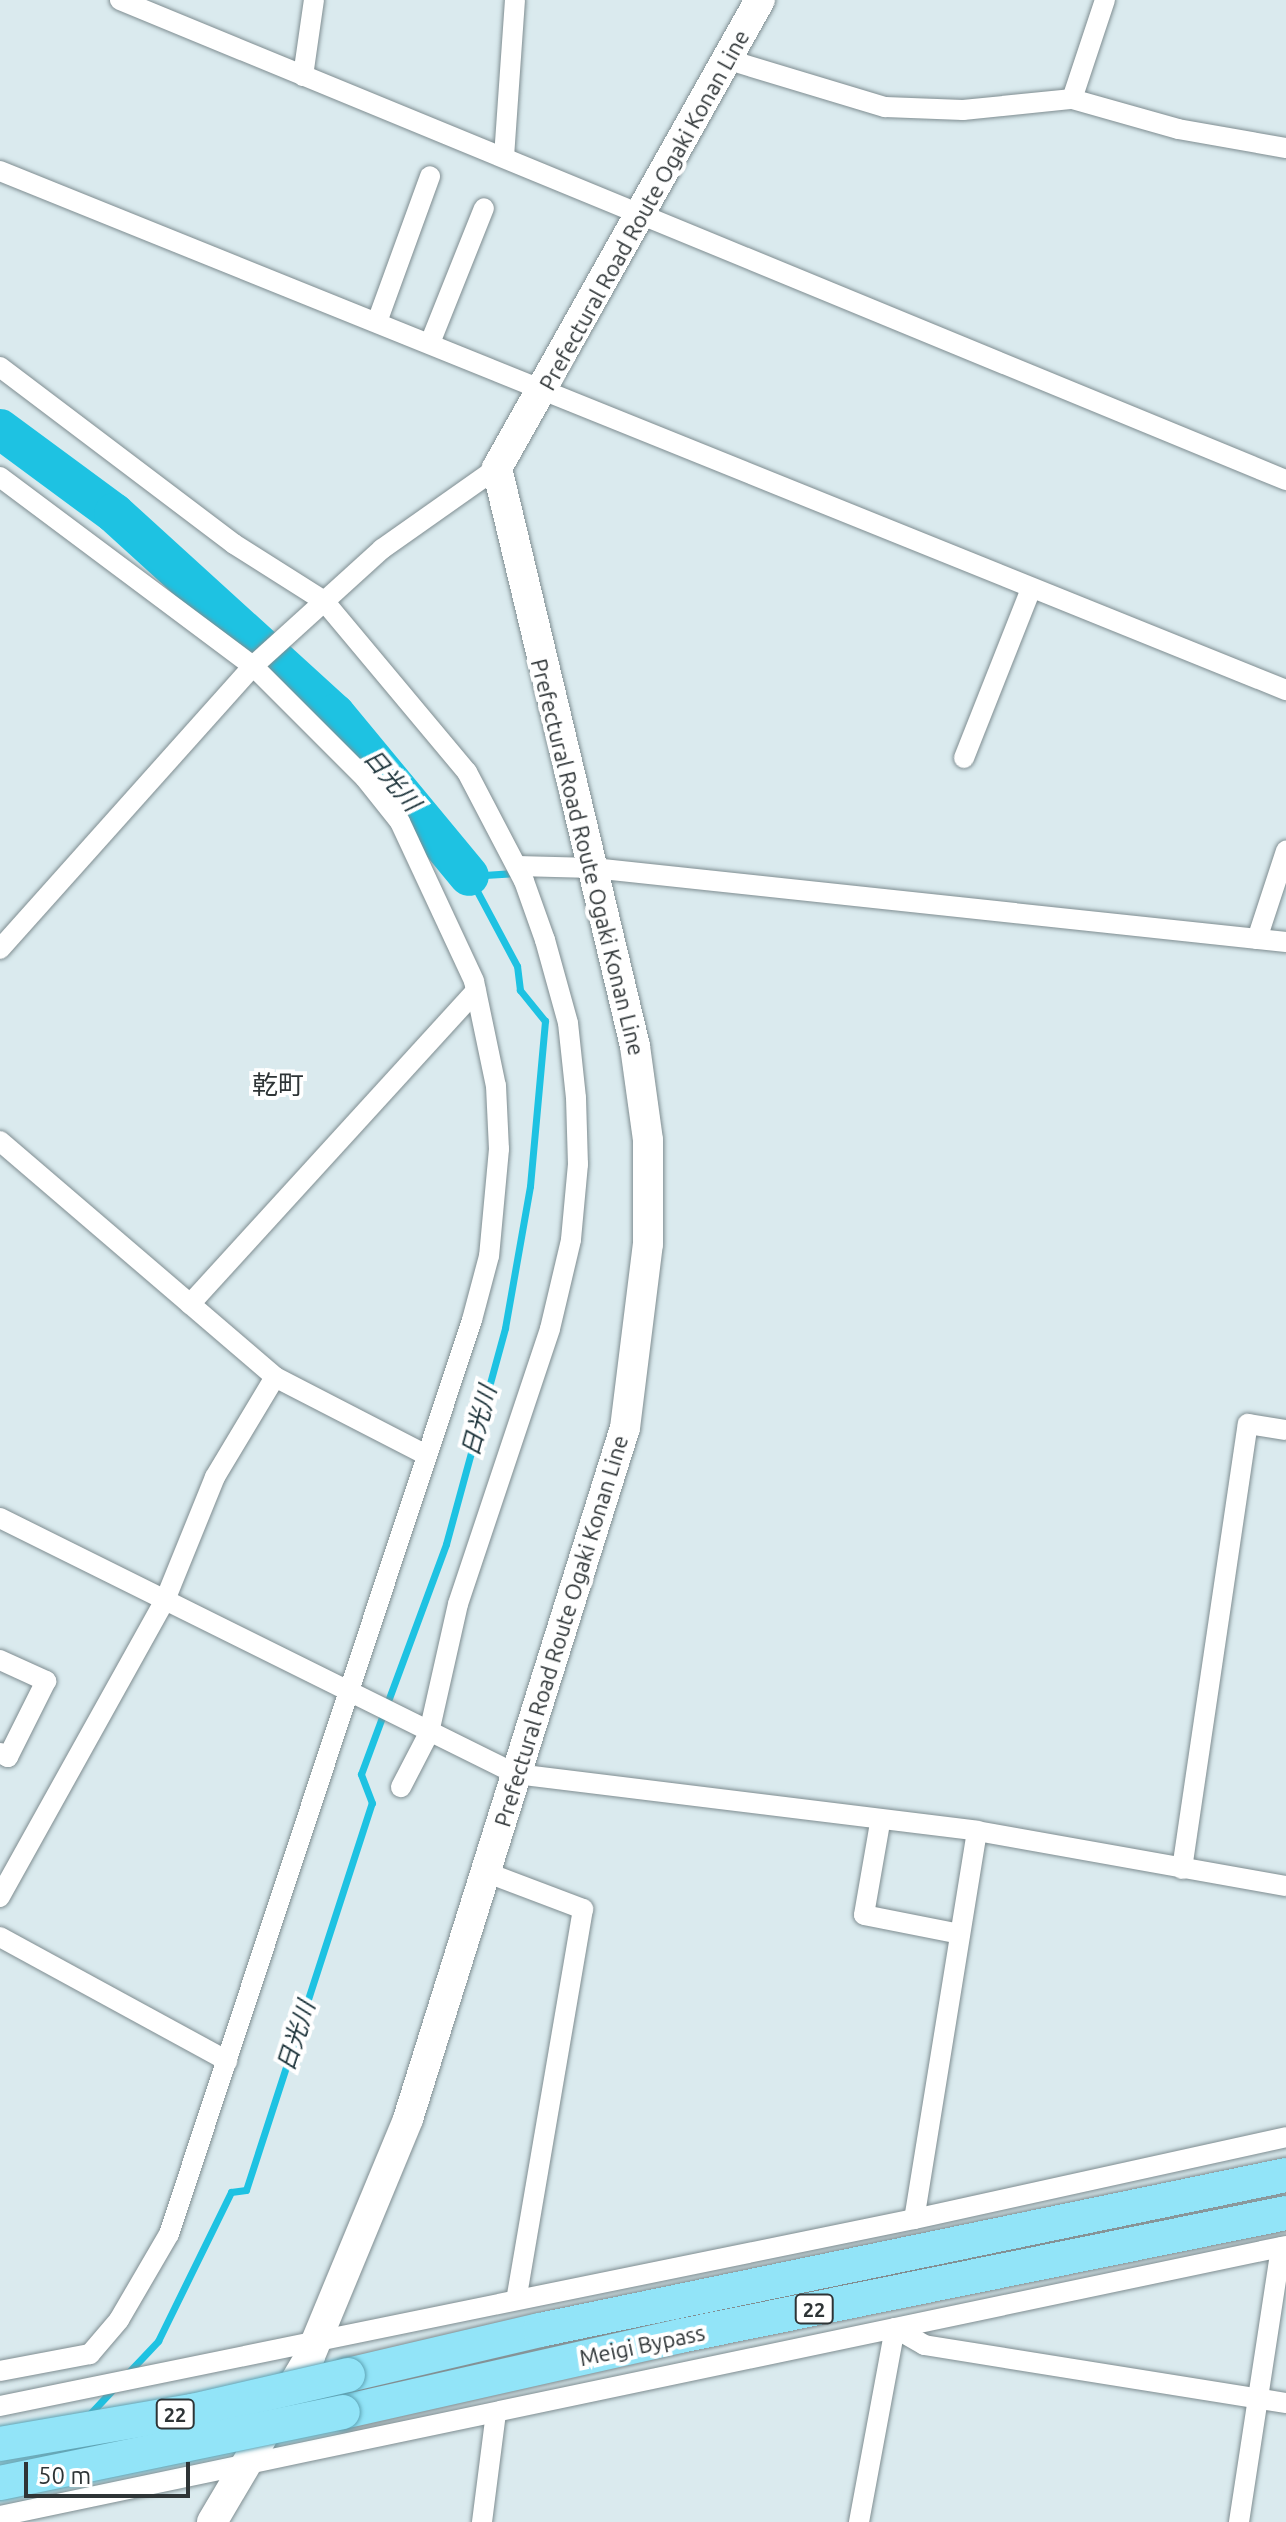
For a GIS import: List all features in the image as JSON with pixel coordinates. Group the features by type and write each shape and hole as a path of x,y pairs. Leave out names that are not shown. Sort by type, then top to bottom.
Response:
{"highway":[{"name":"Meigi Bypass","path":"0,2444 192,2411 540,2330 1286,2175"},
{"name":"Meigi Bypass","path":"0,2483 343,2412 680,2336 1286,2213"}],"main road":[{"name":"Prefectural Road Route Ogaki Konan Line","path":"212,2522 249,2463 317,2340 408,2119 625,1428 648,1244 648,1140 635,1046 497,468 760,0"}],"street":[{"path":"120,0 1286,480"},
{"path":"303,76 314,0"},
{"path":"504,157 515,0"},
{"path":"1072,99 1105,0"},
{"path":"729,60 885,107 963,110 1072,99 1178,129 1286,148"},
{"path":"0,171 1286,690"},
{"path":"377,322 430,176"},
{"path":"430,343 484,208"},
{"path":"0,367 234,544 320,604 467,772 517,866 545,940 568,1023 578,1164 571,1240 550,1329 458,1604 425,1730 401,1787"},
{"path":"0,949 256,664 382,549 497,468"},
{"path":"0,477 256,664 365,778 400,822 456,936 476,991 496,1086 497,1193 479,1294 375,1605 355,1693 320,1773 169,2234 119,2320 90,2354 1,2370"},
{"path":"964,758 1031,589"},
{"path":"1257,939 1286,851"},
{"path":"517,866 593,868 1286,942"},
{"path":"190,1304 476,991"},
{"path":"0,1141 275,1377 426,1455"},
{"path":"0,1897 165,1600 215,1477 275,1377"},
{"path":"1182,1869 1248,1424 1286,1430"},
{"path":"0,1518 516,1774 880,1823 977,1831 1286,1886"},
{"path":"0,1660 46,1681 8,1757 0,1753"},
{"path":"880,1823 864,1915 960,1934"},
{"path":"914,2219 977,1831"},
{"path":"485,1872 583,1909 517,2297"},
{"path":"0,1937 227,2061"},
{"path":"0,2406 517,2297 914,2219 1286,2137"},
{"path":"0,2516 1283,2247 1239,2522"},
{"path":"895,2328 924,2345 1286,2403"},
{"path":"859,2522 895,2328"},
{"path":"0,2393 81,2388"},
{"path":"482,2522 496,2413"}],"waterway":[{"name":"日光川","path":"0,429 114,513 335,714 469,876"},
{"name":"日光川","path":"126,2375 158,2341 231,2192 246,2190 372,1803 361,1774 446,1544 505,1328 530,1186 545,1021 520,990 517,966 469,876 515,873"},
{"name":"日光川","path":"88,2416 115,2387"}],"district":[{"name":"乾町","path":"278,1085"}]}
